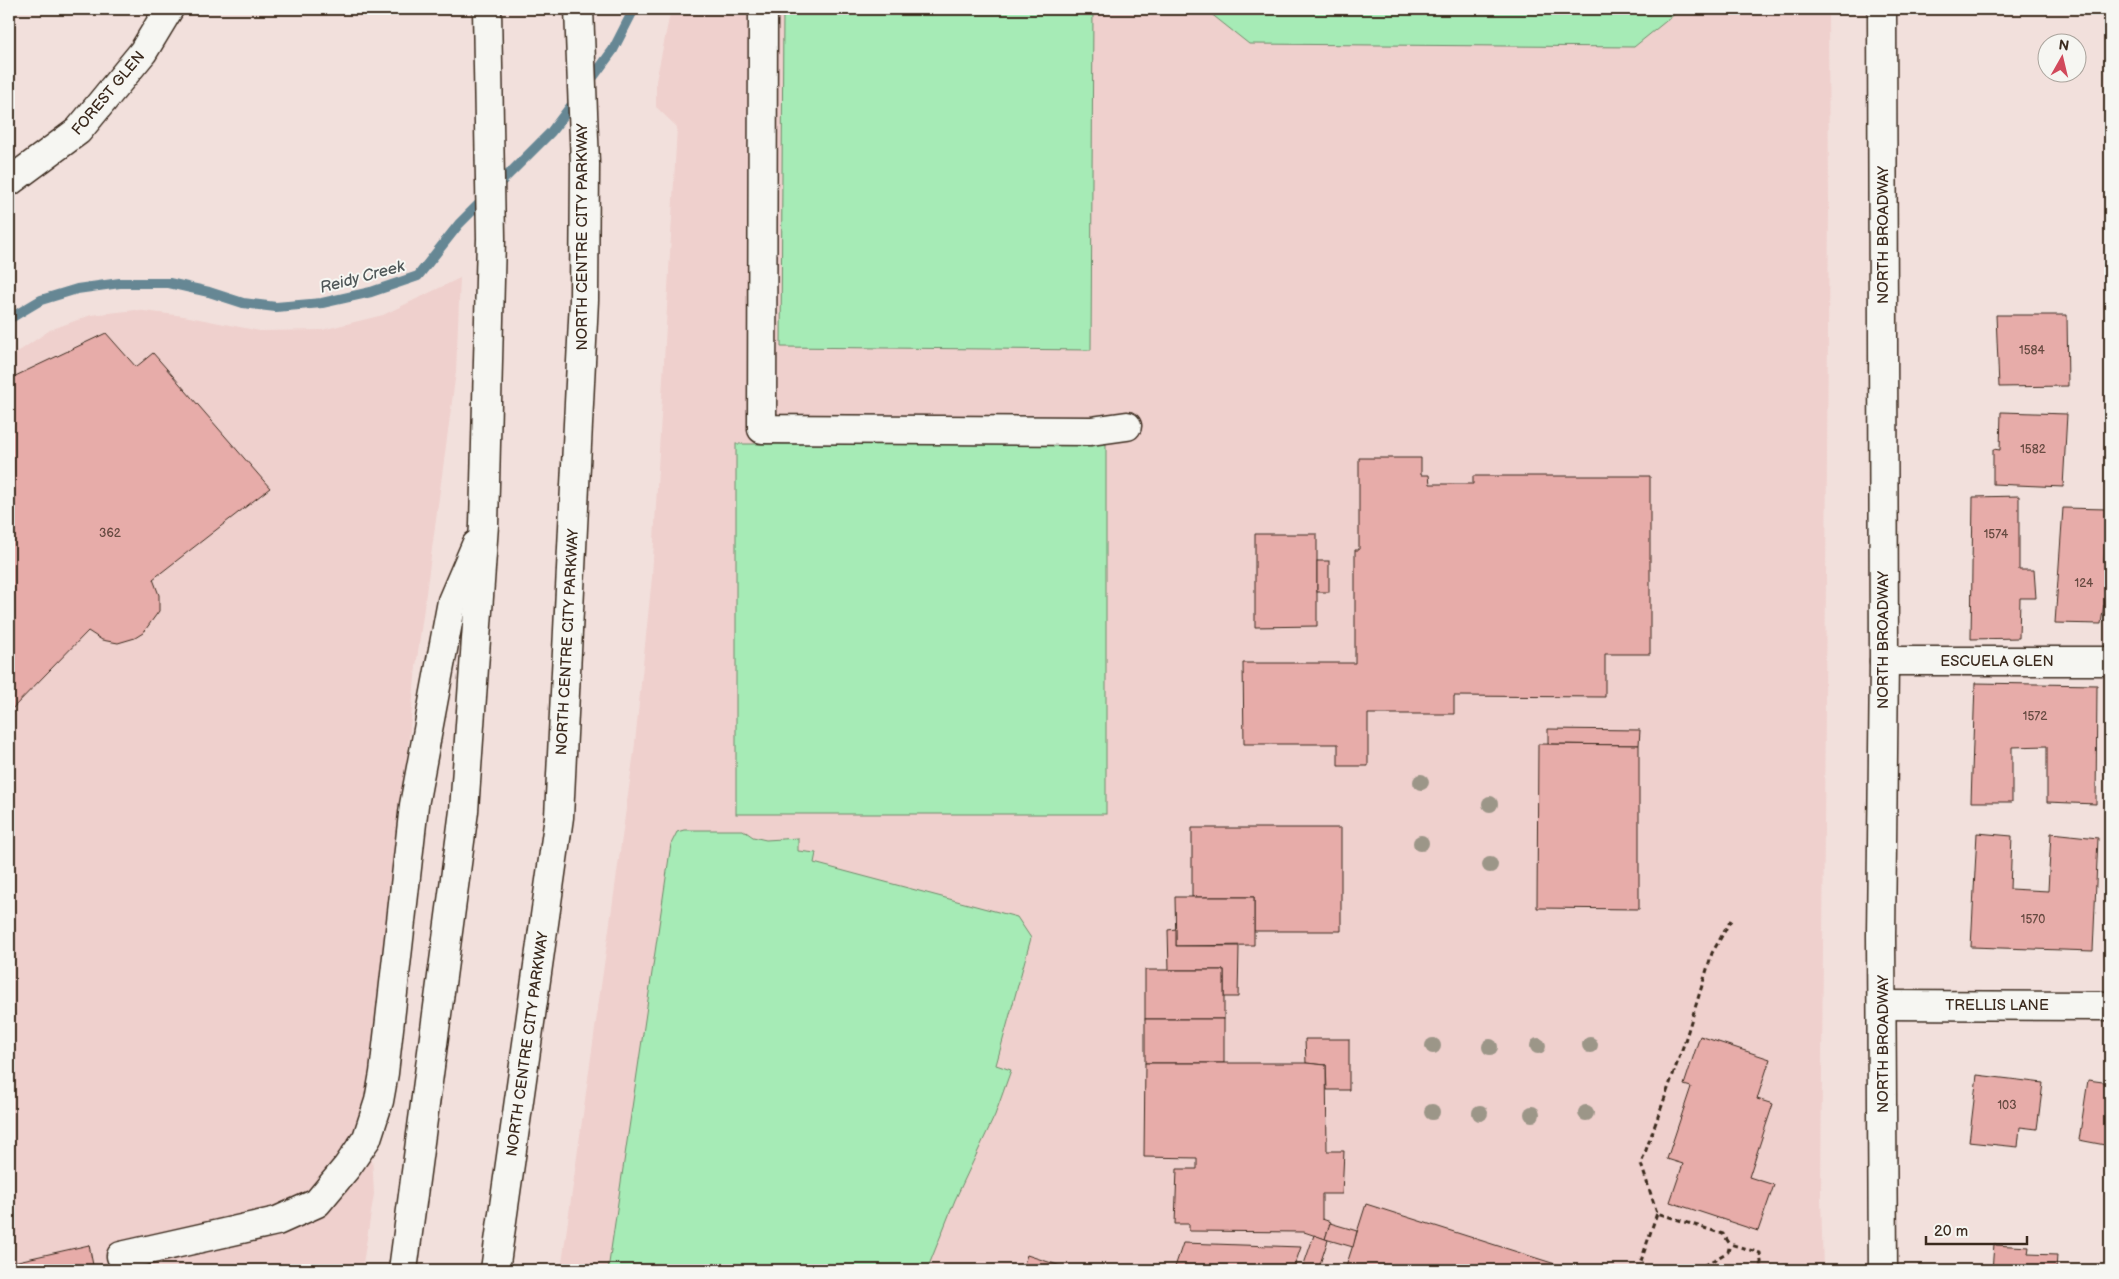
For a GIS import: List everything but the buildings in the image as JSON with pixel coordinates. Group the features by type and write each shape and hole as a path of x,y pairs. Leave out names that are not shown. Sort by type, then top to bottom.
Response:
{"main road":[{"name":"FOREST GLEN","path":"9,182 78,131 144,52 169,9"},
{"path":"403,1270 464,811 484,525 491,238 487,9"},
{"path":"763,9 762,429 1092,431 1127,426"},
{"name":"NORTH BROADWAY","path":"1882,9 1884,661 1881,936 1883,1004 1883,1270"},
{"name":"NORTH CENTRE CITY PARKWAY","path":"495,1270 559,817 584,300 585,164 579,13"},
{"path":"121,1256 277,1221 317,1203 367,1138 379,1101 384,1073 414,806 452,601 484,525"},
{"name":"ESCUELA GLEN","path":"1884,661 2110,661"},
{"name":"TRELLIS LANE","path":"1883,1004 2110,1006"}],"path":[{"path":"1638,1270 1657,1213 1641,1164 1684,1044 1712,953 1731,920"},
{"path":"1657,1213 1724,1234 1730,1244 1760,1253 1762,1270"},
{"path":"1696,1270 1728,1252 1730,1244"}],"shaded area":[{"path":"671,9 1828,9 1829,208 1821,1197 1823,1270 561,1270 634,752 652,577 677,127 656,107 656,81"},
{"path":"460,278 456,372 416,667 396,873 368,1080 374,1194 362,1270 9,1270 9,358 50,330 91,315 136,310 184,316 260,331 322,330 383,315"}],"green space":[{"path":"783,9 1093,9 1091,350 781,347"},
{"path":"1205,9 1681,9 1634,47 1249,44"},
{"path":"736,444 1106,444 1106,814 736,814"},
{"path":"684,830 743,830 753,837 766,840 798,838 798,851 816,853 814,863 1017,917 1031,938 996,1065 1011,1070 995,1115 955,1200 927,1270 608,1270 671,844 677,832"}],"waterway":[{"name":"Reidy Creek","path":"588,84 613,50 634,9"},
{"name":"Reidy Creek","path":"9,319 41,300 77,289 120,283 169,283 209,292 243,303 276,307 322,303 371,292 418,276 459,224 551,132 577,98"}]}
